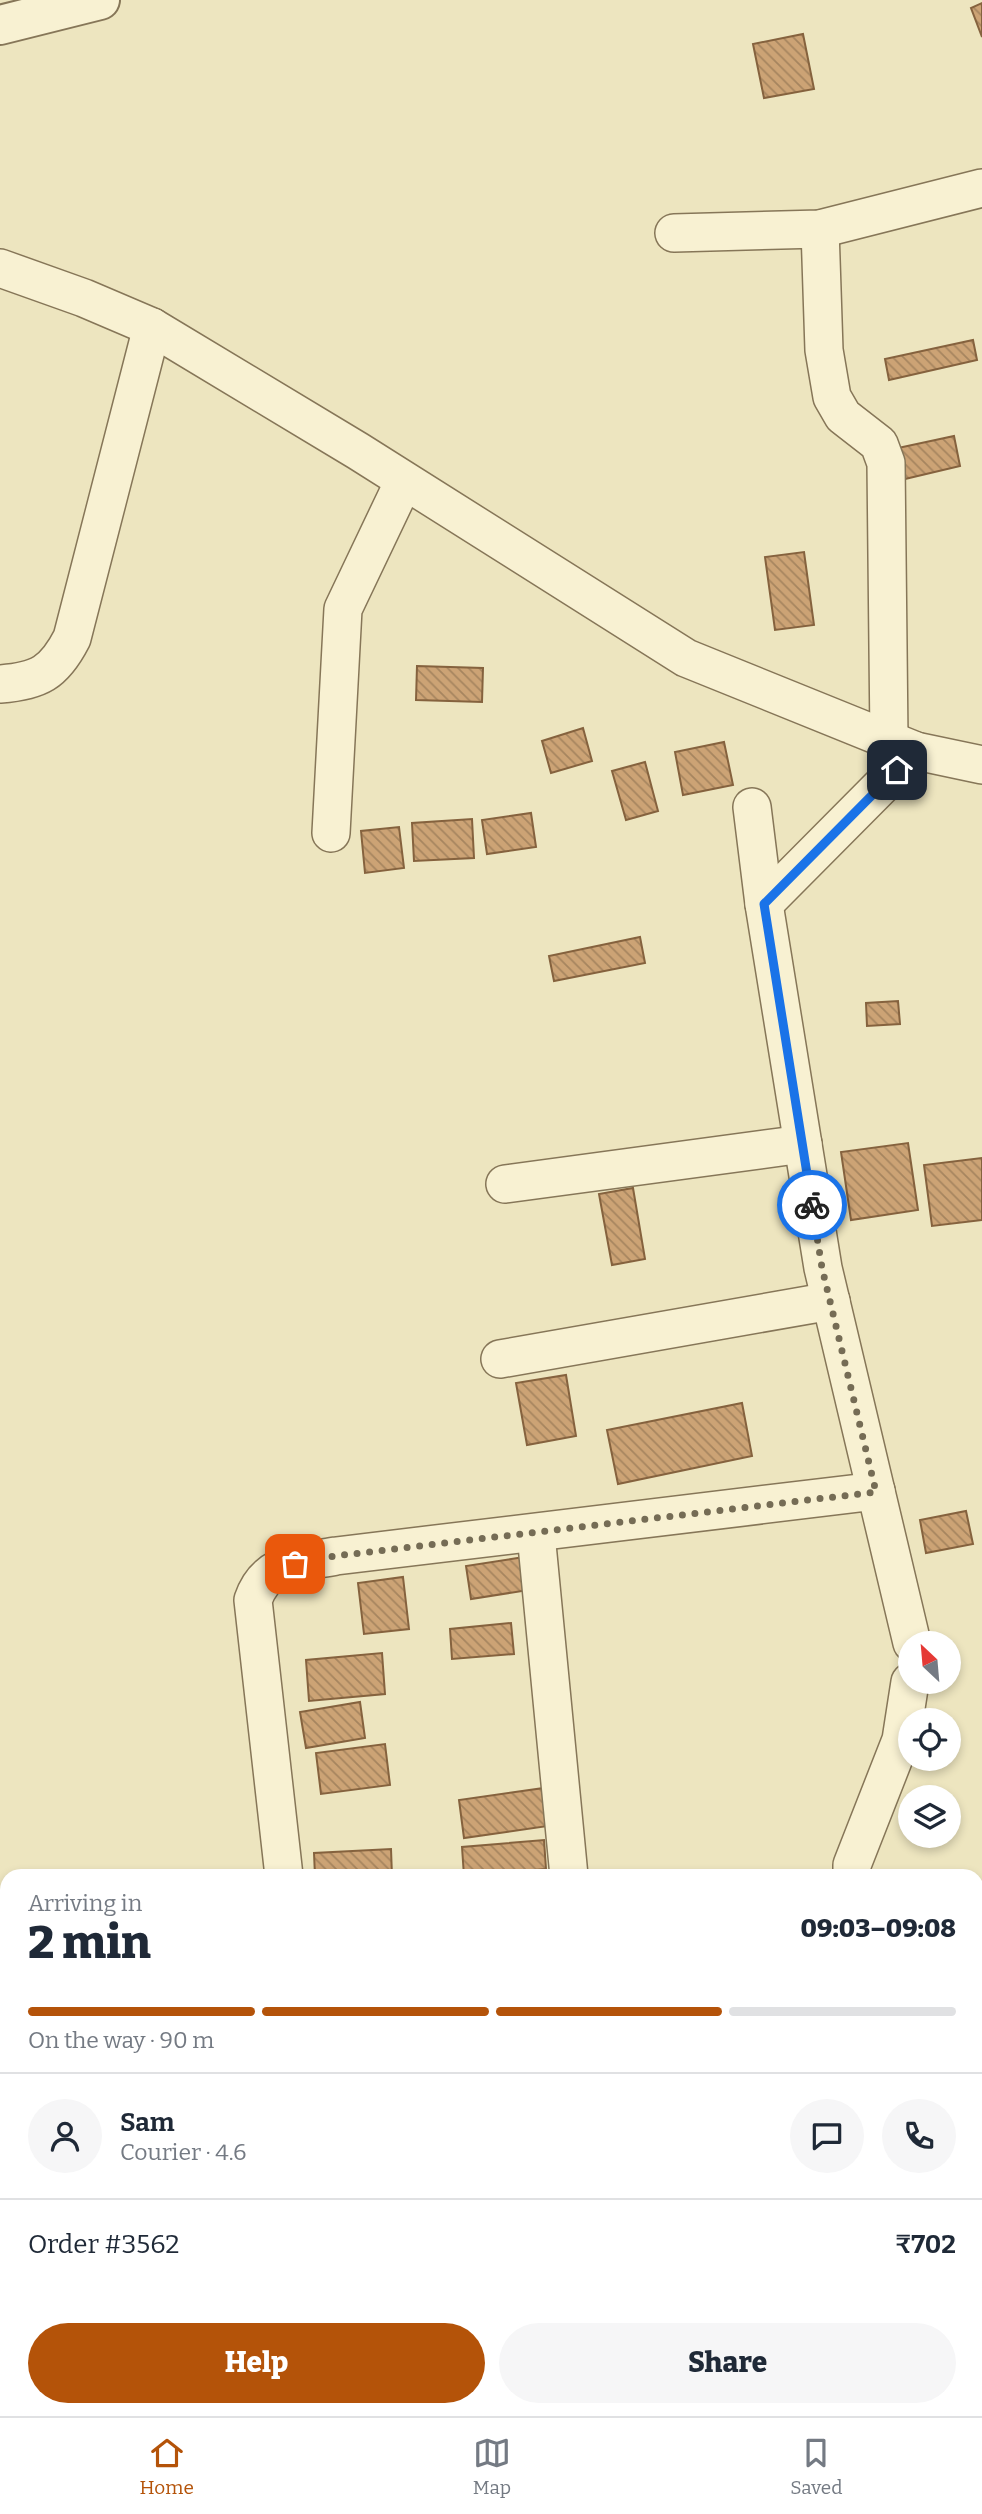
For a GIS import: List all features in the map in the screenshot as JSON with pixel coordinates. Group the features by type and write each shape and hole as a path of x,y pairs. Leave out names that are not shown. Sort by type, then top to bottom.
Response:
{"street":[{"path":"0,24 100,0"},
{"path":"674,233 820,229 982,188"},
{"path":"764,904 902,745 886,463 879,444 843,416 832,397 824,350 820,229"},
{"path":"0,268 84,298 152,327 686,658 902,745 982,765"},
{"path":"0,684 26,682 44,674 61,660 72,638 152,327"},
{"path":"331,833 343,609 404,481"},
{"path":"752,807 764,904 831,1301 909,1631"},
{"path":"505,1184 803,1144"},
{"path":"500,1359 831,1301"},
{"path":"283,1869 253,1600 259,1582 275,1568 335,1556 876,1492"},
{"path":"536,1534 568,1869"},
{"path":"852,1869 901,1740 908,1694"}],"building":[{"path":"982,3 982,37 971,8"},
{"path":"803,34 814,89 764,98 753,44"},
{"path":"973,340 977,360 889,380 885,359"},
{"path":"954,436 960,466 905,479 898,448"},
{"path":"804,552 814,625 775,630 765,557"},
{"path":"417,666 483,668 482,702 416,700"},
{"path":"583,728 592,761 551,773 542,741"},
{"path":"724,742 733,785 683,795 675,752"},
{"path":"645,762 658,811 626,820 612,771"},
{"path":"531,813 536,847 487,854 482,820"},
{"path":"472,819 474,858 414,861 412,823"},
{"path":"399,827 404,868 365,873 361,831"},
{"path":"640,937 645,963 554,981 549,956"},
{"path":"898,1001 900,1024 867,1026 866,1003"},
{"path":"908,1143 918,1210 851,1220 841,1152"},
{"path":"982,1158 982,1220 932,1226 924,1165"},
{"path":"633,1188 645,1259 612,1265 599,1194"},
{"path":"566,1375 576,1436 527,1445 516,1383"},
{"path":"742,1403 752,1456 618,1484 607,1430"},
{"path":"966,1511 973,1544 926,1553 920,1520"},
{"path":"537,1555 541,1588 471,1599 466,1566"},
{"path":"403,1577 409,1629 364,1634 358,1583"},
{"path":"511,1623 514,1654 452,1659 450,1629"},
{"path":"382,1653 385,1694 309,1701 306,1660"},
{"path":"360,1702 365,1738 306,1748 300,1712"},
{"path":"385,1744 390,1785 321,1794 316,1753"},
{"path":"544,1788 548,1826 464,1838 459,1800"},
{"path":"544,1840 546,1869 464,1869 462,1847"},
{"path":"391,1849 392,1869 315,1869 314,1853"}],"way so far":[{"path":"295,1564 335,1556 876,1492 822,1268 812,1205"}],"route":[{"path":"812,1205 764,904 897,770"}]}
